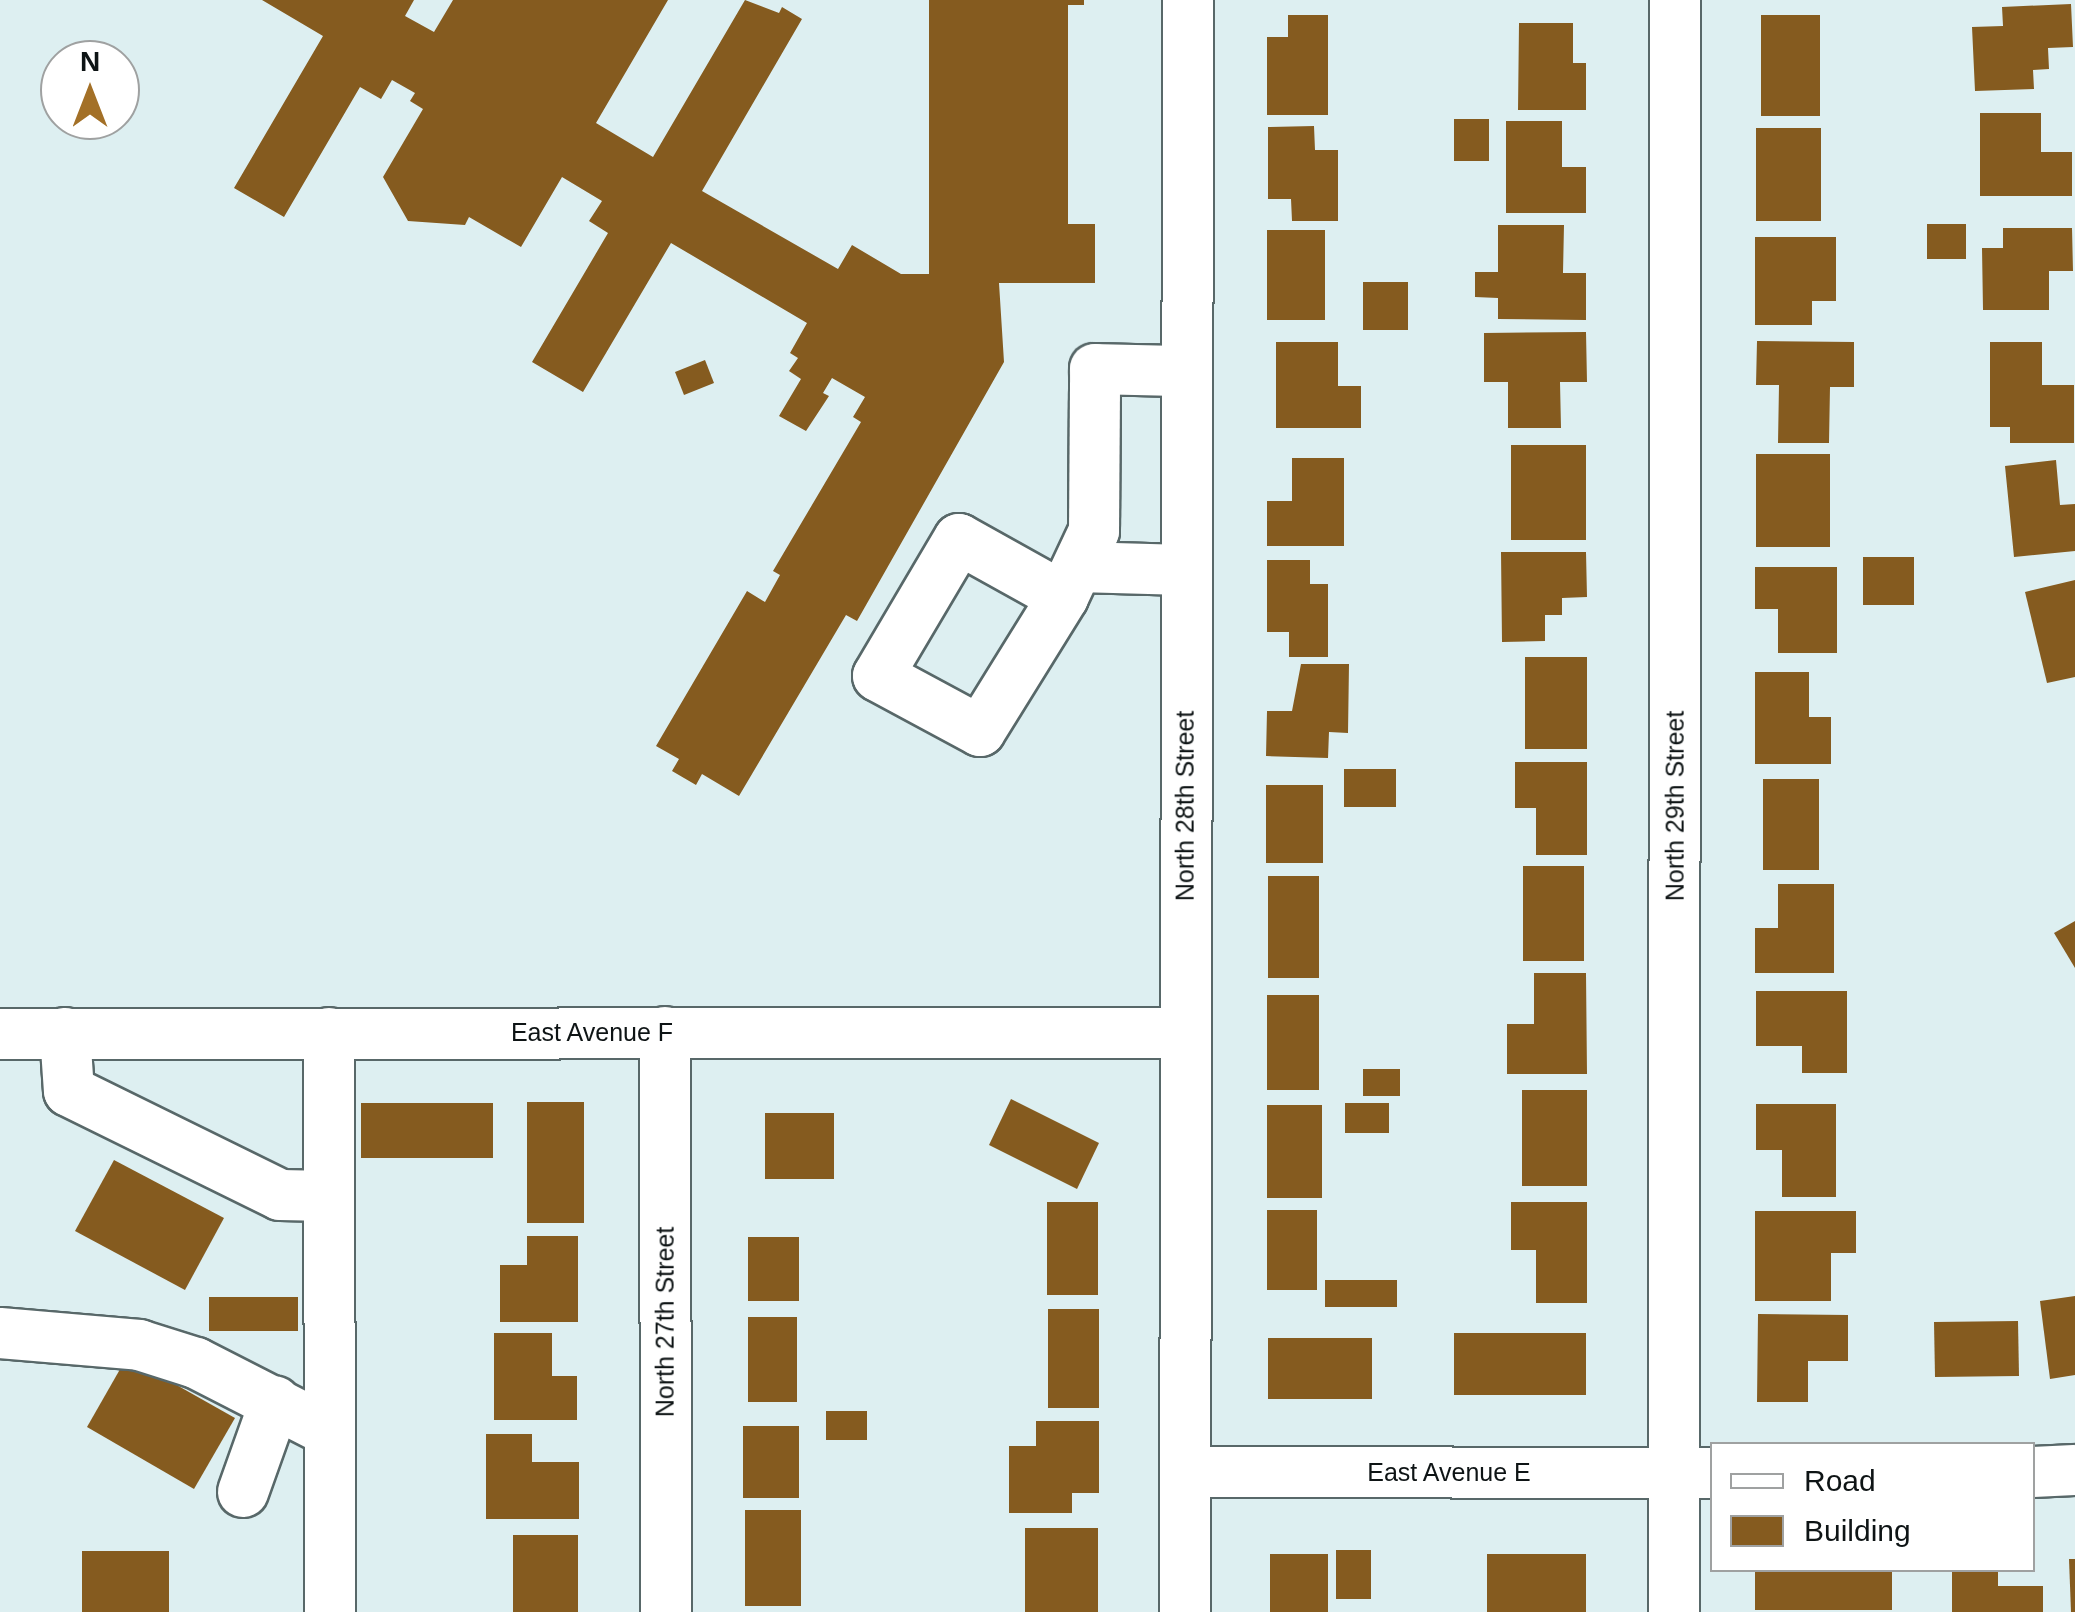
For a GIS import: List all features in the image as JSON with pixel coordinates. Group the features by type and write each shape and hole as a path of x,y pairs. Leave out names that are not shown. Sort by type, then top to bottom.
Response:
{"street":[{"name":"North 28th Street","path":"1185,1612 1188,0"},
{"name":"North 29th Street","path":"1674,1612 1694,1473 1676,0"},
{"path":"1186,372 1094,369 1094,531 1070,582 1186,570"},
{"name":"North 27th Street","path":"665,1032 666,1612"},
{"path":"65,1033 69,1092 280,1195 329,1196"},
{"path":"329,1033 330,1612"},
{"name":"East Avenue F","path":"0,1034 1184,1033"},
{"path":"0,1333 139,1345 196,1362 329,1431"},
{"path":"243,1492 275,1402"},
{"path":"2035,1472 2075,1470"},
{"name":"East Avenue E","path":"1185,1472 1694,1473"}],"building":[{"path":"262,0 414,0 405,16 434,32 453,0 668,0 596,123 653,157 745,0 779,13 782,7 802,19 702,191 838,269 852,245 901,274 929,274 929,0 1084,0 1084,5 1068,5 1068,224 1095,224 1095,283 999,283 1004,362 857,621 846,615 739,796 702,774 696,785 672,771 679,759 656,746 747,591 765,602 780,575 773,571 861,422 853,417 865,397 832,378 823,393 829,396 806,431 779,416 801,379 789,371 798,358 790,353 807,323 671,243 583,392 532,362 608,233 589,221 602,201 562,177 521,247 469,217 465,225 408,221 383,177 423,109 410,101 415,93 392,80 381,99 360,87 284,217 234,188 323,36"},
{"path":"2071,4 2073,47 2048,48 2049,69 2033,70 2034,89 1975,91 1972,27 2003,26 2002,7"},
{"path":"1288,15 1328,15 1328,115 1267,115 1267,37 1288,37"},
{"path":"1761,15 1820,15 1820,116 1761,116"},
{"path":"1519,23 1573,23 1573,63 1586,63 1586,110 1518,110"},
{"path":"1980,113 2041,113 2041,152 2072,152 2072,196 1980,196"},
{"path":"1454,119 1489,119 1489,161 1454,161"},
{"path":"1506,121 1562,121 1562,167 1586,167 1586,213 1506,213"},
{"path":"1314,126 1315,150 1338,150 1338,221 1292,221 1291,199 1268,199 1268,127"},
{"path":"1756,128 1821,128 1821,221 1756,221"},
{"path":"1927,224 1966,224 1966,259 1927,259"},
{"path":"1498,225 1564,225 1563,273 1586,273 1586,320 1498,319 1498,298 1475,297 1475,272 1498,272"},
{"path":"2003,228 2072,228 2073,271 2049,271 2049,310 1983,310 1982,248 2003,248"},
{"path":"1267,230 1325,230 1325,320 1267,320"},
{"path":"1755,237 1836,237 1836,301 1812,301 1812,325 1755,325"},
{"path":"1363,282 1408,282 1408,330 1363,330"},
{"path":"1586,332 1587,382 1560,382 1561,428 1508,428 1508,382 1484,382 1484,333"},
{"path":"1757,341 1854,342 1854,387 1830,387 1829,443 1778,443 1779,385 1756,385"},
{"path":"1276,342 1338,342 1338,386 1361,386 1361,428 1276,428"},
{"path":"1990,342 2042,342 2042,385 2074,385 2074,443 2010,443 2010,427 1990,427"},
{"path":"705,360 714,383 684,395 675,372"},
{"path":"1511,445 1586,445 1586,540 1511,540"},
{"path":"1756,454 1830,454 1830,547 1756,547"},
{"path":"1292,458 1344,458 1344,546 1267,546 1267,501 1292,501"},
{"path":"2056,460 2060,505 2075,504 2075,551 2014,557 2005,466"},
{"path":"1501,552 1586,552 1587,597 1562,598 1562,615 1545,615 1545,641 1502,642"},
{"path":"1863,557 1914,557 1914,605 1863,605"},
{"path":"1267,560 1310,560 1310,584 1328,584 1328,657 1289,657 1289,632 1267,632"},
{"path":"1755,567 1837,567 1837,653 1778,653 1778,609 1755,609"},
{"path":"2075,580 2075,677 2047,683 2025,592"},
{"path":"1525,657 1587,657 1587,749 1525,749"},
{"path":"1301,664 1349,664 1348,733 1329,732 1328,758 1266,756 1267,711 1292,711"},
{"path":"1755,672 1809,672 1809,717 1831,717 1831,764 1755,764"},
{"path":"1515,762 1587,762 1587,855 1536,855 1536,808 1515,808"},
{"path":"1344,769 1396,769 1396,807 1344,807"},
{"path":"1763,779 1819,779 1819,870 1763,870"},
{"path":"1266,785 1323,785 1323,863 1266,863"},
{"path":"1523,866 1584,866 1584,961 1523,961"},
{"path":"1268,876 1319,876 1319,978 1268,978"},
{"path":"1778,884 1834,884 1834,973 1755,973 1755,928 1778,928"},
{"path":"2075,921 2075,968 2054,933"},
{"path":"1534,973 1586,973 1587,1074 1507,1074 1507,1024 1534,1024"},
{"path":"1756,991 1847,991 1847,1073 1802,1073 1802,1046 1756,1046"},
{"path":"1267,995 1319,995 1319,1090 1267,1090"},
{"path":"1363,1069 1400,1069 1400,1096 1363,1096"},
{"path":"1522,1090 1587,1090 1587,1186 1522,1186"},
{"path":"1011,1099 1099,1143 1077,1189 989,1145"},
{"path":"527,1102 584,1102 584,1223 527,1223"},
{"path":"361,1103 493,1103 493,1158 361,1158"},
{"path":"1345,1103 1389,1103 1389,1133 1345,1133"},
{"path":"1756,1104 1836,1104 1836,1197 1782,1197 1782,1150 1756,1150"},
{"path":"1267,1105 1322,1105 1322,1198 1267,1198"},
{"path":"765,1113 834,1113 834,1179 765,1179"},
{"path":"114,1160 224,1218 185,1290 75,1231"},
{"path":"1047,1202 1098,1202 1098,1295 1047,1295"},
{"path":"1511,1202 1587,1202 1587,1303 1536,1303 1536,1250 1511,1250"},
{"path":"1267,1210 1317,1210 1317,1290 1267,1290"},
{"path":"1755,1211 1856,1211 1856,1253 1831,1253 1831,1301 1755,1301"},
{"path":"527,1236 578,1236 578,1322 500,1322 500,1265 527,1265"},
{"path":"748,1237 799,1237 799,1301 748,1301"},
{"path":"1325,1280 1397,1280 1397,1307 1325,1307"},
{"path":"2075,1296 2075,1375 2050,1379 2040,1301"},
{"path":"209,1297 298,1297 298,1331 209,1331"},
{"path":"1048,1309 1099,1309 1099,1408 1048,1408"},
{"path":"1758,1314 1848,1315 1848,1361 1808,1361 1808,1402 1757,1402"},
{"path":"748,1317 797,1317 797,1402 748,1402"},
{"path":"2018,1321 2019,1376 1935,1377 1934,1322"},
{"path":"494,1333 552,1333 552,1376 577,1376 577,1420 494,1420"},
{"path":"1454,1333 1586,1333 1586,1395 1454,1395"},
{"path":"1268,1338 1372,1338 1372,1399 1268,1399"},
{"path":"127,1357 235,1418 194,1489 87,1427"},
{"path":"826,1411 867,1411 867,1440 826,1440"},
{"path":"1036,1421 1099,1421 1099,1493 1072,1493 1072,1513 1009,1513 1009,1446 1036,1446"},
{"path":"743,1426 799,1426 799,1498 743,1498"},
{"path":"486,1434 532,1434 532,1462 579,1462 579,1519 486,1519"},
{"path":"745,1510 801,1510 801,1606 745,1606"},
{"path":"1025,1528 1098,1528 1098,1612 1025,1612"},
{"path":"513,1535 578,1535 578,1612 513,1612"},
{"path":"1336,1550 1371,1550 1371,1599 1336,1599"},
{"path":"82,1551 169,1551 169,1612 82,1612"},
{"path":"1270,1554 1328,1554 1328,1612 1270,1612"},
{"path":"1487,1554 1586,1554 1586,1612 1487,1612"},
{"path":"2069,1559 2075,1559 2075,1612 2071,1612"},
{"path":"1755,1572 1892,1572 1892,1610 1755,1610"},
{"path":"1952,1572 1998,1572 1998,1586 2043,1586 2043,1612 1952,1612"}]}
